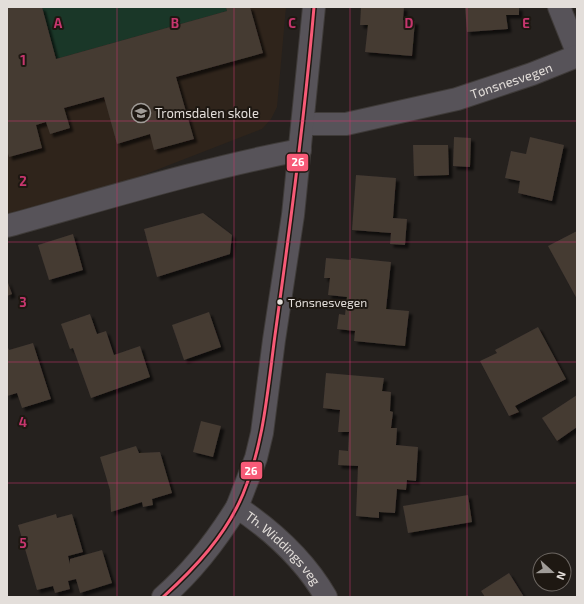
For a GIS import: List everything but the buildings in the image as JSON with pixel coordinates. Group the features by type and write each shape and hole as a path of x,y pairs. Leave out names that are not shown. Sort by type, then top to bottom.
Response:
{"street":[{"name":"Th. Widdings veg","path":"314,7 300,150 262,433 256,458 237,507 273,533 287,547 302,563 326,597"},
{"path":"559,7 577,52"},
{"name":"Tønsnesvegen","path":"303,124 346,124 457,99 532,74 577,56"},
{"path":"7,226 158,182 244,161 300,150"},
{"path":"163,597 184,578 209,549 237,507"}],"shaded area":[{"name":"Tromsdalen skole","path":"7,7 286,7 277,107 271,119 262,129 7,228"}],"green space":[{"path":"42,7 226,7 227,11 56,59"}],"transit line":[{"name":"26","path":"163,597 187,574 219,537 243,494 256,454 265,412 292,208 314,7"}],"place":[{"name":"Tromsdalen skole","path":"141,113"},
{"name":"Tønsnesvegen","path":"280,302"}]}
